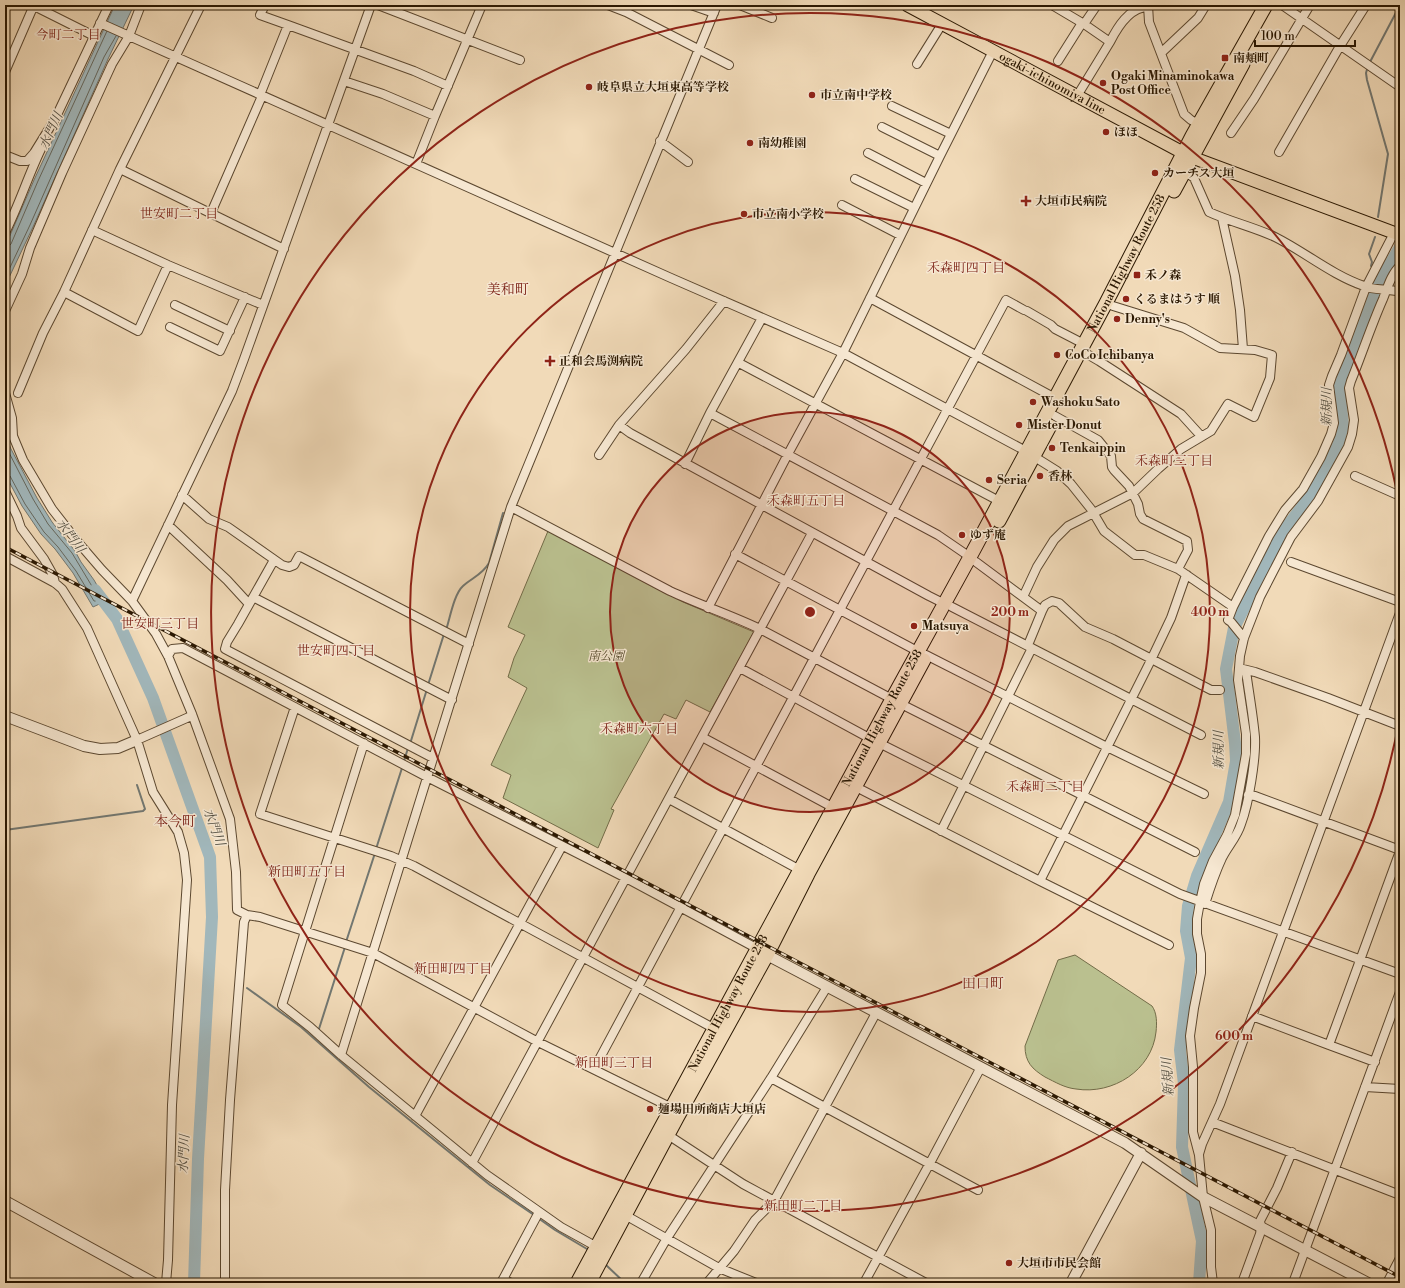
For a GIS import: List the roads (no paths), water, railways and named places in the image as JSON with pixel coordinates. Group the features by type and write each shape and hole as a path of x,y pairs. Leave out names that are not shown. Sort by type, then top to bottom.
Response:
{"highway":[{"name":"National Highway Route 258","path":"589,1283 625,1215 664,1133 672,1108 715,1029 808,874 856,787 876,741 896,701 1030,454 1055,398 1113,306 1184,170 1187,155 1199,124 1266,5"},
{"name":"National Highway Route 258","path":"973,559 999,502 1055,416 1086,349 1187,155 1276,5"},
{"name":"National Highway Route 258","path":"577,1283 664,1133 762,952 800,870 834,808 876,741"}],"main road":[{"name":"ogaki-ichinomiya line","path":"914,7 993,52 1187,155 1397,234"}],"street":[{"path":"5,72 7,60 34,5 94,36"},
{"path":"5,155 20,161 27,161 34,153 55,119 94,36 102,24 109,5"},
{"path":"5,311 22,274 30,248 62,173 112,64 142,5"},
{"path":"18,393 43,333 64,292 120,170 201,5"},
{"path":"265,5 260,15 355,49 448,86"},
{"path":"132,601 232,391 371,5"},
{"path":"378,5 520,60"},
{"path":"416,164 482,5"},
{"path":"608,5 626,12 729,65"},
{"path":"341,1055 512,507 715,9 691,5"},
{"path":"740,5 772,18"},
{"path":"1052,5 1083,23 1110,42"},
{"path":"1058,61 1083,23 1098,5"},
{"path":"1161,53 1198,18 1206,5"},
{"path":"1282,5 1400,87"},
{"path":"1231,133 1254,99 1310,5"},
{"path":"1279,152 1340,46 1366,5"},
{"path":"1078,96 1117,29 1133,11 1148,6 1149,22 1184,114 1199,124"},
{"path":"102,24 328,126 843,353 1030,454 1064,477 1094,514 1104,531 1135,555 1144,555 1178,569 1233,607"},
{"path":"211,213 261,96 288,24"},
{"path":"917,64 942,24"},
{"path":"708,608 788,454 843,353 926,183 993,52"},
{"path":"344,81 382,94 436,116"},
{"path":"892,106 951,134"},
{"path":"882,127 940,156"},
{"path":"5,233 33,166 45,142 45,135"},
{"path":"660,141 688,162"},
{"path":"868,153 926,183"},
{"path":"120,170 284,249"},
{"path":"1184,170 1194,178 1209,212 1222,218 1247,225 1275,237 1339,275 1367,288 1400,292"},
{"path":"855,179 914,208"},
{"path":"842,205 900,236"},
{"path":"1222,218 1240,310 1243,349"},
{"path":"92,230 168,265 263,305"},
{"path":"1243,638 1228,620 1233,607 1269,536 1285,510 1303,489 1321,457 1334,423 1329,385 1376,266 1397,234"},
{"path":"64,292 138,331 168,265"},
{"path":"1201,902 1223,857 1237,836 1242,822 1248,795 1255,754 1255,738 1240,656 1243,638 1260,597 1291,537 1318,501 1348,447 1354,420 1349,388 1351,381 1385,290 1392,276 1400,266"},
{"path":"170,327 220,351 245,297"},
{"path":"870,298 1055,398"},
{"path":"594,1069 1006,300 1052,325 1055,329 1086,349 1100,361 1181,414 1201,436"},
{"path":"599,454 619,425 686,349 724,301"},
{"path":"175,305 230,331"},
{"path":"1024,596 1037,567 1054,540 1068,526 1133,493 1175,454 1211,431 1228,404 1254,417 1270,378 1272,356 1255,350 1220,348 1184,328 1113,306"},
{"path":"685,464 710,413 739,363 762,318"},
{"path":"739,363 999,502"},
{"path":"5,393 12,418 13,436 23,460 52,509 102,570 132,601 156,634 168,656 230,819 236,872 237,910 247,915 260,917 373,953 538,1042 672,1108"},
{"path":"710,413 938,535 1024,596 1042,611"},
{"path":"1055,416 1098,440 1112,456 1112,467 1130,486 1143,518 1187,541 1188,550 1178,569"},
{"path":"619,425 630,433 761,506 929,596 1030,646 1201,735"},
{"path":"1354,476 1400,496"},
{"path":"5,491 21,528 44,560 53,575 55,583"},
{"path":"182,495 209,519 228,527 282,566 289,567 294,565 300,556 469,644"},
{"path":"512,507 621,566 708,608 740,619 983,746 1196,852"},
{"path":"168,525 251,601 452,700"},
{"path":"472,1163 812,533"},
{"path":"736,554 922,653 1204,794"},
{"path":"5,556 55,583 62,589 87,628 140,739 153,792 178,832 184,853 187,880 172,1106 168,1260 166,1283"},
{"path":"274,560 226,642 225,649 433,758"},
{"path":"1291,562 1400,602"},
{"path":"1040,881 1151,660 1171,618 1185,578 1188,575"},
{"path":"941,831 1008,697 1030,646 1042,611 1045,605 1052,601 1059,603 1085,627 1211,690 1220,690"},
{"path":"1199,1155 1202,1144 1220,1104 1282,931 1400,613"},
{"path":"168,656 172,649 183,648 427,777 626,878 827,987 1125,1143 1200,1194 1368,1283"},
{"path":"740,668 876,741 1183,895 1400,974"},
{"path":"1243,670 1270,678 1400,726"},
{"path":"1213,1283 1211,1267 1211,1230 1200,1194 1199,1155 1193,1132 1194,1067 1190,1036 1201,973 1201,954 1197,934 1197,919 1204,884 1232,822 1240,791 1246,754 1246,734 1238,680 1243,670"},
{"path":"295,707 260,814 402,860 638,986 715,1029"},
{"path":"5,716 84,746 100,749 118,748 191,716"},
{"path":"702,737 834,808"},
{"path":"364,743 282,1005 472,1163 561,1227 597,1247"},
{"path":"856,787 1169,945"},
{"path":"1248,795 1256,796 1400,850 1329,1045"},
{"path":"669,799 800,870"},
{"path":"415,1116 562,846"},
{"path":"225,1283 226,1190 230,1100 244,922 247,915"},
{"path":"641,1283 667,1238 771,1078 827,987"},
{"path":"1293,1283 1400,992"},
{"path":"707,1283 734,1251 755,1220 774,1201 876,1013"},
{"path":"1252,1016 1375,1062"},
{"path":"864,1283 930,1163 980,1067"},
{"path":"771,1078 978,1190"},
{"path":"1365,1087 1400,1089"},
{"path":"1212,1122 1400,1195"},
{"path":"664,1133 713,1166 774,1201 926,1283"},
{"path":"1242,1283 1261,1227 1260,1221 1277,1188 1292,1152"},
{"path":"1071,1283 1141,1153"},
{"path":"5,1201 154,1283"},
{"path":"505,1282 539,1212"},
{"path":"625,1215 719,1268 756,1283"},
{"path":"1387,1283 1400,1258"}],"water":[{"name":"水門川","path":"115,5 134,5 5,286 5,247 34,180"},
{"name":"水門川","path":"5,434 11,449 37,498 52,522 75,551 106,601 93,607 73,573 55,549 41,534 22,506 5,474"}],"waterway":[{"path":"1370,62 1400,5"},
{"path":"1368,66 1366,73 1367,80 1388,154 1378,217"},
{"path":"1371,266 1372,262 1369,254 1375,237"},
{"name":"新規川","path":"1199,1283 1202,1241 1182,1147 1184,1084 1180,1050 1191,958 1186,931 1188,906 1197,876 1229,802 1236,761 1226,669 1234,628 1282,533 1311,495 1338,445 1343,425 1339,387 1380,281 1400,247"},
{"path":"446,630 455,600 460,590 484,570 489,563 503,513"},
{"name":"水門川","path":"95,590 117,619 153,698 210,857 212,917 198,1159 194,1283"},
{"path":"428,685 444,634"},
{"path":"410,744 427,689"},
{"path":"404,761 408,748"},
{"path":"376,849 402,768"},
{"path":"5,830 143,811 145,809 137,785"},
{"path":"346,942 375,853"},
{"path":"318,1032 345,947"},
{"path":"247,988 301,1027 369,1087 490,1185 534,1215"},
{"path":"538,1218 587,1249"},
{"path":"606,1265 625,1283"}],"railway":[{"path":"5,547 1400,1277"}],"place":[{"name":"南頬町","path":"1225,58"},
{"name":"Ogaki Minaminokawa Post Office","path":"1103,83"},
{"name":"岐阜県立大垣東高等学校","path":"589,87"},
{"name":"市立南中学校","path":"812,95"},
{"name":"ほほ","path":"1106,132"},
{"name":"南幼稚園","path":"750,143"},
{"name":"カーチス大垣","path":"1155,173"},
{"name":"大垣市民病院","path":"1026,201"},
{"name":"市立南小学校","path":"744,214"},
{"name":"禾ノ森","path":"1137,275"},
{"name":"くるまはうす 順","path":"1126,299"},
{"name":"Denny's","path":"1117,319"},
{"name":"CoCo Ichibanya","path":"1057,355"},
{"name":"正和会馬渕病院","path":"550,361"},
{"name":"Washoku Sato","path":"1033,402"},
{"name":"Mister Donut","path":"1019,425"},
{"name":"Tenkaippin","path":"1052,448"},
{"name":"香林","path":"1040,476"},
{"name":"Seria","path":"989,480"},
{"name":"ゆず庵","path":"962,535"},
{"name":"Matsuya","path":"914,626"},
{"name":"麺場田所商店大垣店","path":"650,1109"},
{"name":"大垣市市民会館","path":"1009,1263"}],"district":[{"name":"今町二丁目","path":"68,35"},
{"name":"世安町二丁目","path":"179,214"},
{"name":"禾森町四丁目","path":"966,268"},
{"name":"美和町","path":"508,290"},
{"name":"禾森町三丁目","path":"1174,461"},
{"name":"禾森町五丁目","path":"806,501"},
{"name":"世安町三丁目","path":"160,624"},
{"name":"世安町四丁目","path":"336,651"},
{"name":"禾森町六丁目","path":"639,729"},
{"name":"禾森町二丁目","path":"1045,787"},
{"name":"本今町","path":"175,822"},
{"name":"新田町五丁目","path":"307,872"},
{"name":"新田町四丁目","path":"453,969"},
{"name":"田口町","path":"983,984"},
{"name":"新田町三丁目","path":"614,1063"},
{"name":"新田町二丁目","path":"803,1206"}],"park label":[{"name":"南公園","path":"606,656"}]}
